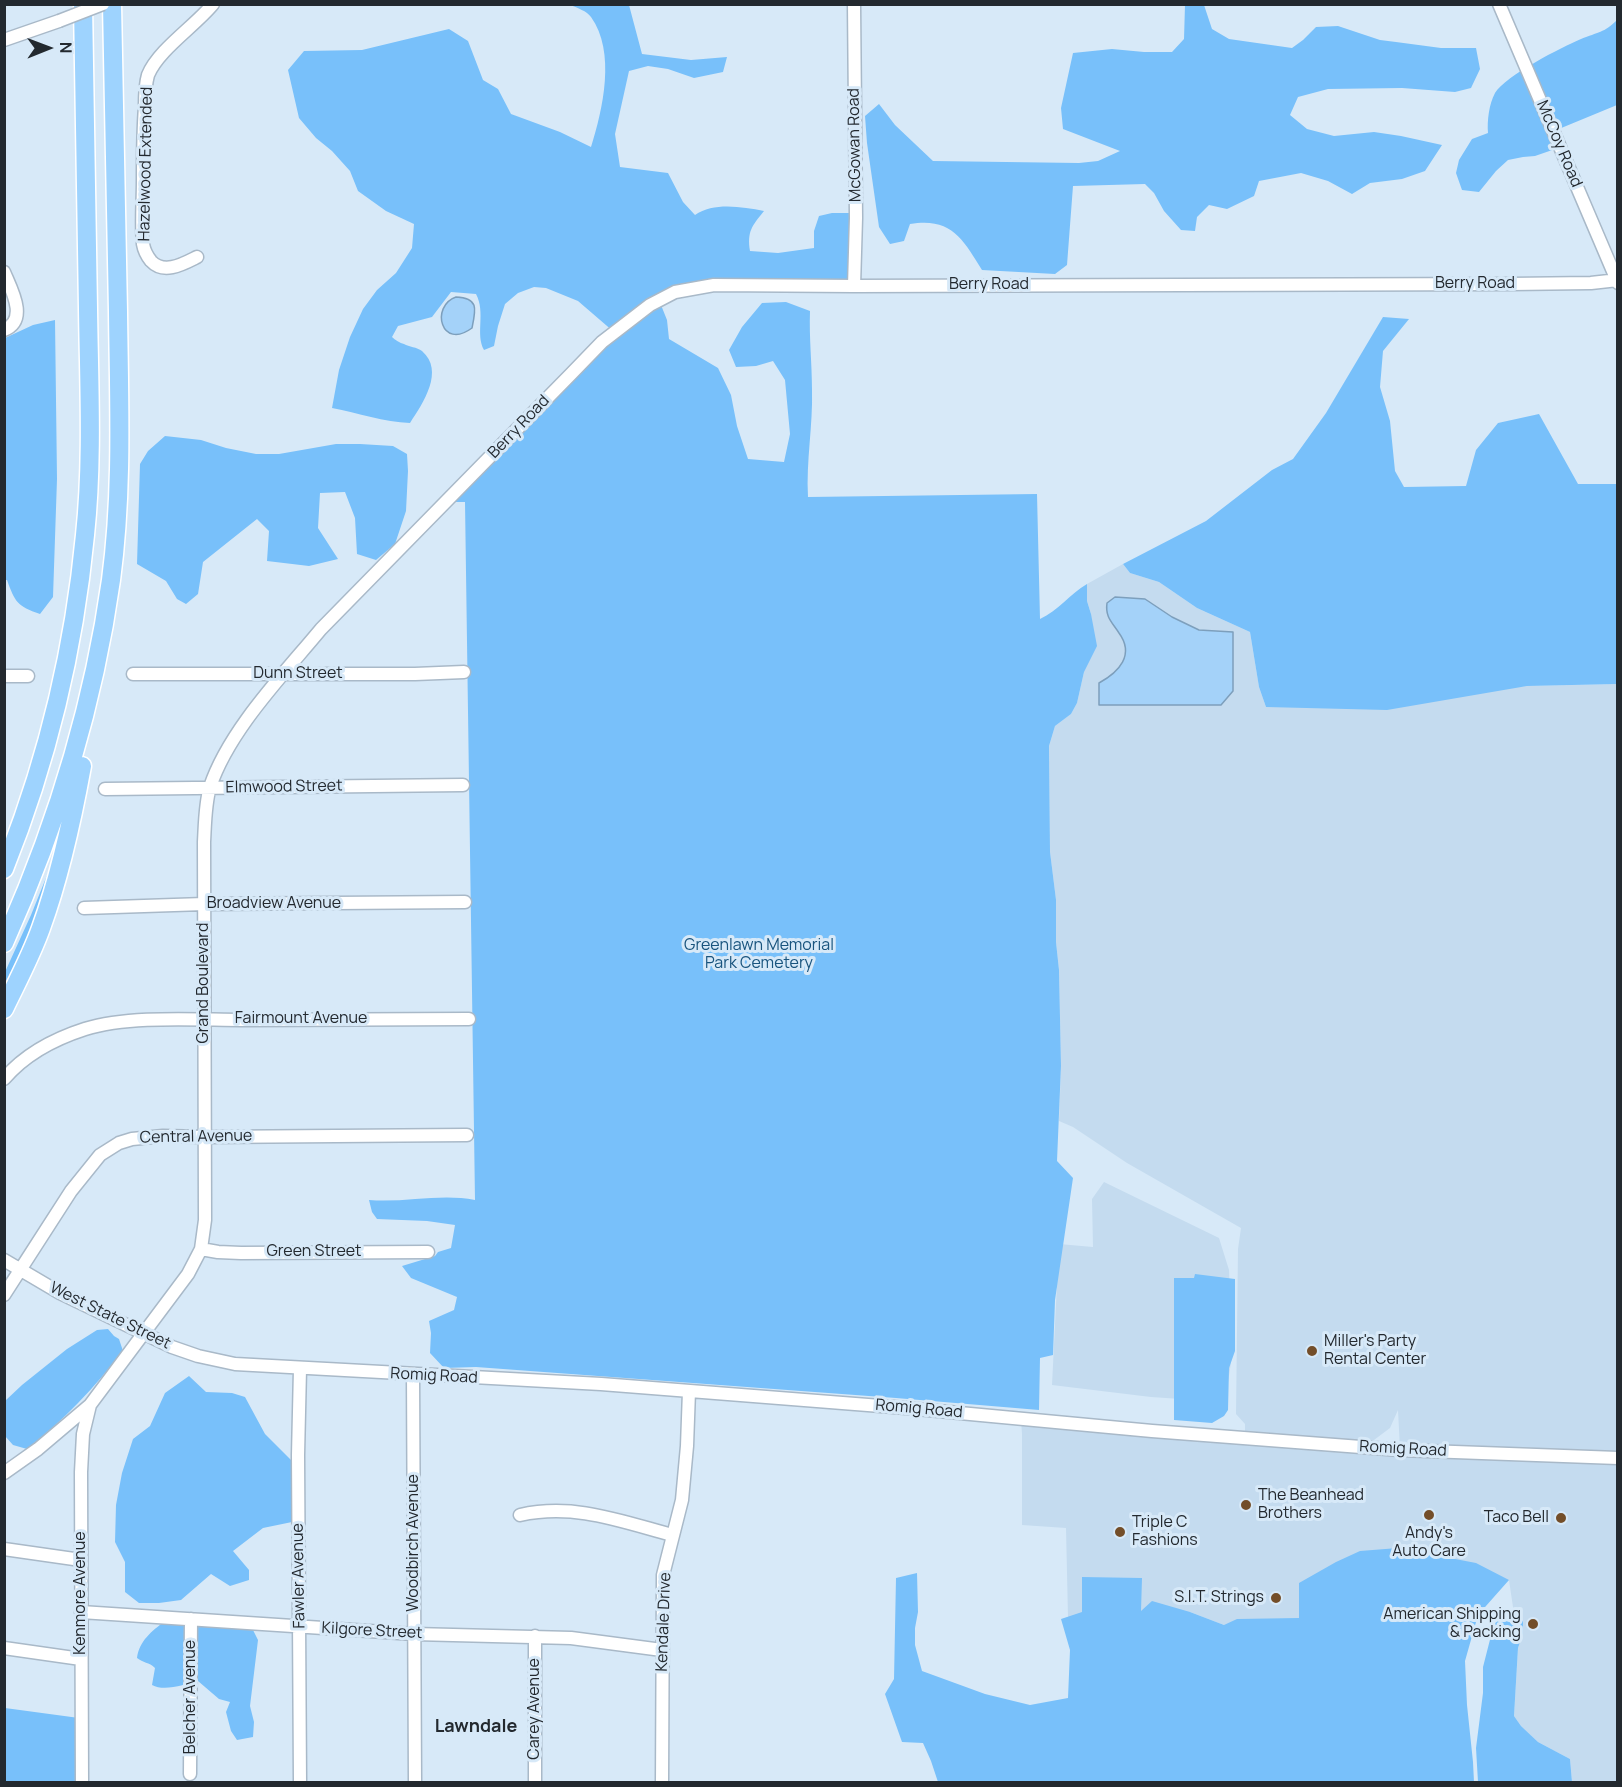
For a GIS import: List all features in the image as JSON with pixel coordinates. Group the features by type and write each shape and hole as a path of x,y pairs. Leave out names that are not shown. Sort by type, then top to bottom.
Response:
{"highway":[{"path":"4,870 40,769 55,713 75,619 83,554 88,495 90,382 83,4"},
{"path":"4,943 41,857 64,791 98,654 111,580 119,477 120,399 112,4"},
{"path":"4,1009 33,949 60,869 89,727 98,654"},
{"path":"4,837 40,769"}],"street":[{"path":"4,40 102,4"},
{"name":"Hazelwood Extended","path":"197,257 174,267 164,268 150,260 143,245 143,133 146,83 160,56 213,4"},
{"name":"McGowan Road","path":"854,4 856,213 854,286"},
{"name":"McCoy Road","path":"1499,4 1617,281"},
{"path":"4,272 16,305 16,320 4,330"},
{"name":"Berry Road","path":"444,502 602,342 638,313 667,295 686,289 743,284 854,286 1510,284 1617,281"},
{"name":"Grand Boulevard","path":"4,1473 38,1449 90,1405 188,1274 201,1249 205,1220 205,818 210,788 223,759 233,741 283,674 321,628 387,560 414,536 444,502"},
{"name":"Dunn Street","path":"133,674 464,672"},
{"path":"4,676 28,676"},
{"name":"Elmwood Street","path":"105,789 463,785"},
{"name":"Broadview Avenue","path":"84,908 204,904 465,902"},
{"name":"Fairmount Avenue","path":"4,1079 24,1060 42,1048 61,1038 106,1024 205,1020 469,1019"},
{"name":"Central Avenue","path":"4,1295 90,1165 110,1148 126,1140 142,1137 466,1135"},
{"name":"Green Street","path":"201,1249 241,1253 428,1252"},
{"name":"West State Street","path":"4,1260 60,1293 144,1334 172,1347 221,1361"},
{"name":"Romig Road","path":"221,1361 300,1369 601,1384 1400,1450 1617,1458"},
{"name":"Fawler Avenue","path":"300,1369 298,1455 300,1782"},
{"name":"Woodbirch Avenue","path":"413,1375 415,1782"},
{"name":"Kendale Drive","path":"662,1782 663,1575 682,1500 689,1391"},
{"name":"Kenmore Avenue","path":"82,1782 82,1443 90,1405"},
{"path":"520,1515 567,1510 599,1515 672,1535"},
{"path":"4,1549 81,1560"},
{"name":"Kilgore Street","path":"81,1612 414,1634 571,1638 662,1650"},
{"name":"Belcher Avenue","path":"190,1774 191,1619"},
{"name":"Carey Avenue","path":"535,1636 535,1782"},
{"path":"4,1648 81,1659"}],"shaded area":[{"path":"456,297 472,302 475,310 472,328 461,334 446,331 441,317 448,302"},
{"path":"1123,564 1130,573 1159,582 1197,608 1250,632 1259,687 1266,707 1527,686 1617,684 1617,1782 1572,1782 1570,1759 1538,1742 1514,1716 1518,1648 1523,1633 1523,1621 1514,1614 1509,1580 1301,1628 1224,1625 1190,1612 1141,1612 1068,1617 1066,1528 1022,1525 1021,1419 1245,1437 1245,1424 1236,1414 1238,1249 1241,1228 1127,1163 1073,1127 1059,1121 1061,1068 1059,970 1056,900 1050,852 1049,746 1055,726 1071,714 1077,703 1084,672 1091,614 1087,601 1087,584","holes":["1398,1410 1400,1449 1366,1446 1390,1428"]},
{"path":"1115,597 1145,599 1172,617 1199,630 1233,632 1233,691 1221,705 1099,705 1099,683 1113,674 1125,656 1124,641 1107,612 1107,603"},
{"path":"1104,1182 1219,1238 1229,1270 1232,1356 1225,1402 1151,1397 1052,1385 1059,1244 1093,1247 1092,1199"}],"green space":[{"name":"Greenlawn Memorial Park Cemetery","path":"571,5 629,5 642,54 691,60 727,57 723,72 694,78 668,69 648,66 629,71 615,134 620,167 668,173 683,202 695,215 719,207 764,211 751,229 750,251 778,253 814,248 814,231 819,216 832,213 856,213 854,286 743,284 659,300 667,320 669,339 718,368 731,395 737,426 748,459 784,462 790,434 785,380 773,361 756,366 736,367 729,350 742,327 762,303 786,302 810,311 812,403 808,497 1037,494 1040,619 1053,612 1087,584 1087,601 1097,646 1084,672 1077,703 1071,714 1055,726 1049,746 1050,852 1056,900 1061,1066 1057,1161 1073,1178 1055,1300 1053,1355 1040,1358 1039,1410 476,1367 444,1368 430,1353 429,1321 454,1310 457,1297 411,1278 402,1266 435,1256 438,1252 451,1248 455,1225 427,1221 377,1219 372,1212 369,1200 449,1197 475,1200 465,502 444,502 614,332 578,301 546,288 534,287 518,293 505,304 494,346 484,350 480,337 480,309 476,294 451,292 432,317 398,326 392,337 422,351 429,359 432,368 430,387 426,397 410,423 332,408 339,370 350,337 363,309 377,290 396,273 412,248 414,224 386,211 358,191 350,171 299,118 288,70 304,51 362,50 449,29 468,41 483,80 498,89 511,114 560,132 591,147 603,98 605,63 603,47 599,31 591,17"},
{"path":"1185,5 1204,5 1212,29 1229,39 1292,48 1316,27 1338,26 1380,40 1441,48 1476,48 1480,69 1471,88 1455,92 1402,88 1328,89 1298,97 1290,115 1307,129 1334,136 1374,132 1442,145 1425,171 1402,179 1370,183 1352,194 1328,181 1301,173 1259,181 1254,196 1227,209 1209,205 1197,217 1195,231 1181,230 1145,184 1073,186 1067,265 1055,274 982,270 962,240 946,227 936,224 910,224 904,241 890,244 879,227 867,143 865,116 879,104 895,125 933,161 1079,163 1098,161 1120,151 1063,129 1061,108 1073,53 1112,49 1172,52 1184,39"},
{"path":"1617,20 1617,105 1554,131 1561,147 1535,156 1508,160 1479,192 1462,190 1456,173 1459,160 1472,139 1488,133 1491,102 1501,86 1535,63 1572,43 1604,30"},
{"path":"1383,317 1409,319 1383,351 1380,387 1390,421 1395,471 1404,487 1466,486 1476,450 1498,423 1539,414 1578,484 1617,484 1617,684 1527,686 1387,710 1266,707 1259,687 1250,632 1197,608 1159,582 1130,573 1123,564 1206,521 1272,470 1293,459 1326,413"},
{"path":"55,320 57,479 53,597 40,614 22,606 5,580 5,338 33,325"},
{"path":"165,436 201,440 256,454 279,454 336,444 393,446 407,454 408,471 406,511 395,544 376,560 357,554 355,518 345,492 320,493 318,528 338,559 309,566 267,561 269,531 257,519 203,562 198,594 186,604 177,599 166,581 137,564 140,464 148,451"},
{"path":"69,821 59,858 5,1000 5,972"},
{"path":"1195,1274 1235,1279 1235,1351 1229,1368 1228,1410 1224,1416 1212,1423 1174,1420 1174,1278 1194,1278"},
{"path":"108,1329 119,1339 123,1351 90,1390 53,1427 27,1449 13,1445 5,1436 5,1401 67,1349 97,1330"},
{"path":"189,1376 206,1392 232,1393 245,1397 265,1434 294,1463 292,1522 263,1528 233,1551 249,1570 249,1580 230,1586 211,1574 181,1600 139,1603 125,1592 125,1562 115,1542 116,1505 122,1473 133,1439 150,1426 165,1393"},
{"path":"1398,1548 1476,1563 1509,1580 1478,1615 1465,1661 1474,1782 938,1782 923,1743 902,1742 885,1694 894,1679 896,1578 917,1573 918,1612 915,1645 922,1671 985,1694 1030,1705 1068,1698 1070,1650 1061,1619 1082,1612 1082,1577 1142,1578 1141,1611 1152,1601 1224,1625 1237,1619 1299,1618 1299,1583 1360,1551"},
{"path":"1514,1614 1523,1621 1523,1633 1518,1648 1514,1716 1538,1742 1570,1759 1572,1782 1478,1782 1476,1748 1483,1693 1483,1667 1494,1624"},
{"path":"165,1621 253,1630 258,1640 250,1706 254,1722 253,1737 237,1740 231,1731 226,1712 230,1702 219,1699 198,1681 169,1688 152,1685 155,1668 137,1658 138,1652 143,1641"},
{"path":"5,1708 79,1718 78,1782 5,1782"}],"place":[{"name":"Miller's Party Rental Center","path":"1312,1351"},
{"name":"The Beanhead Brothers","path":"1246,1505"},
{"name":"Andy's Auto Care","path":"1429,1515"},
{"name":"Taco Bell","path":"1561,1518"},
{"name":"Triple C Fashions","path":"1120,1532"},
{"name":"S.I.T. Strings","path":"1276,1598"},
{"name":"American Shipping & Packing","path":"1533,1624"}],"district":[{"name":"Lawndale","path":"476,1727"}]}
